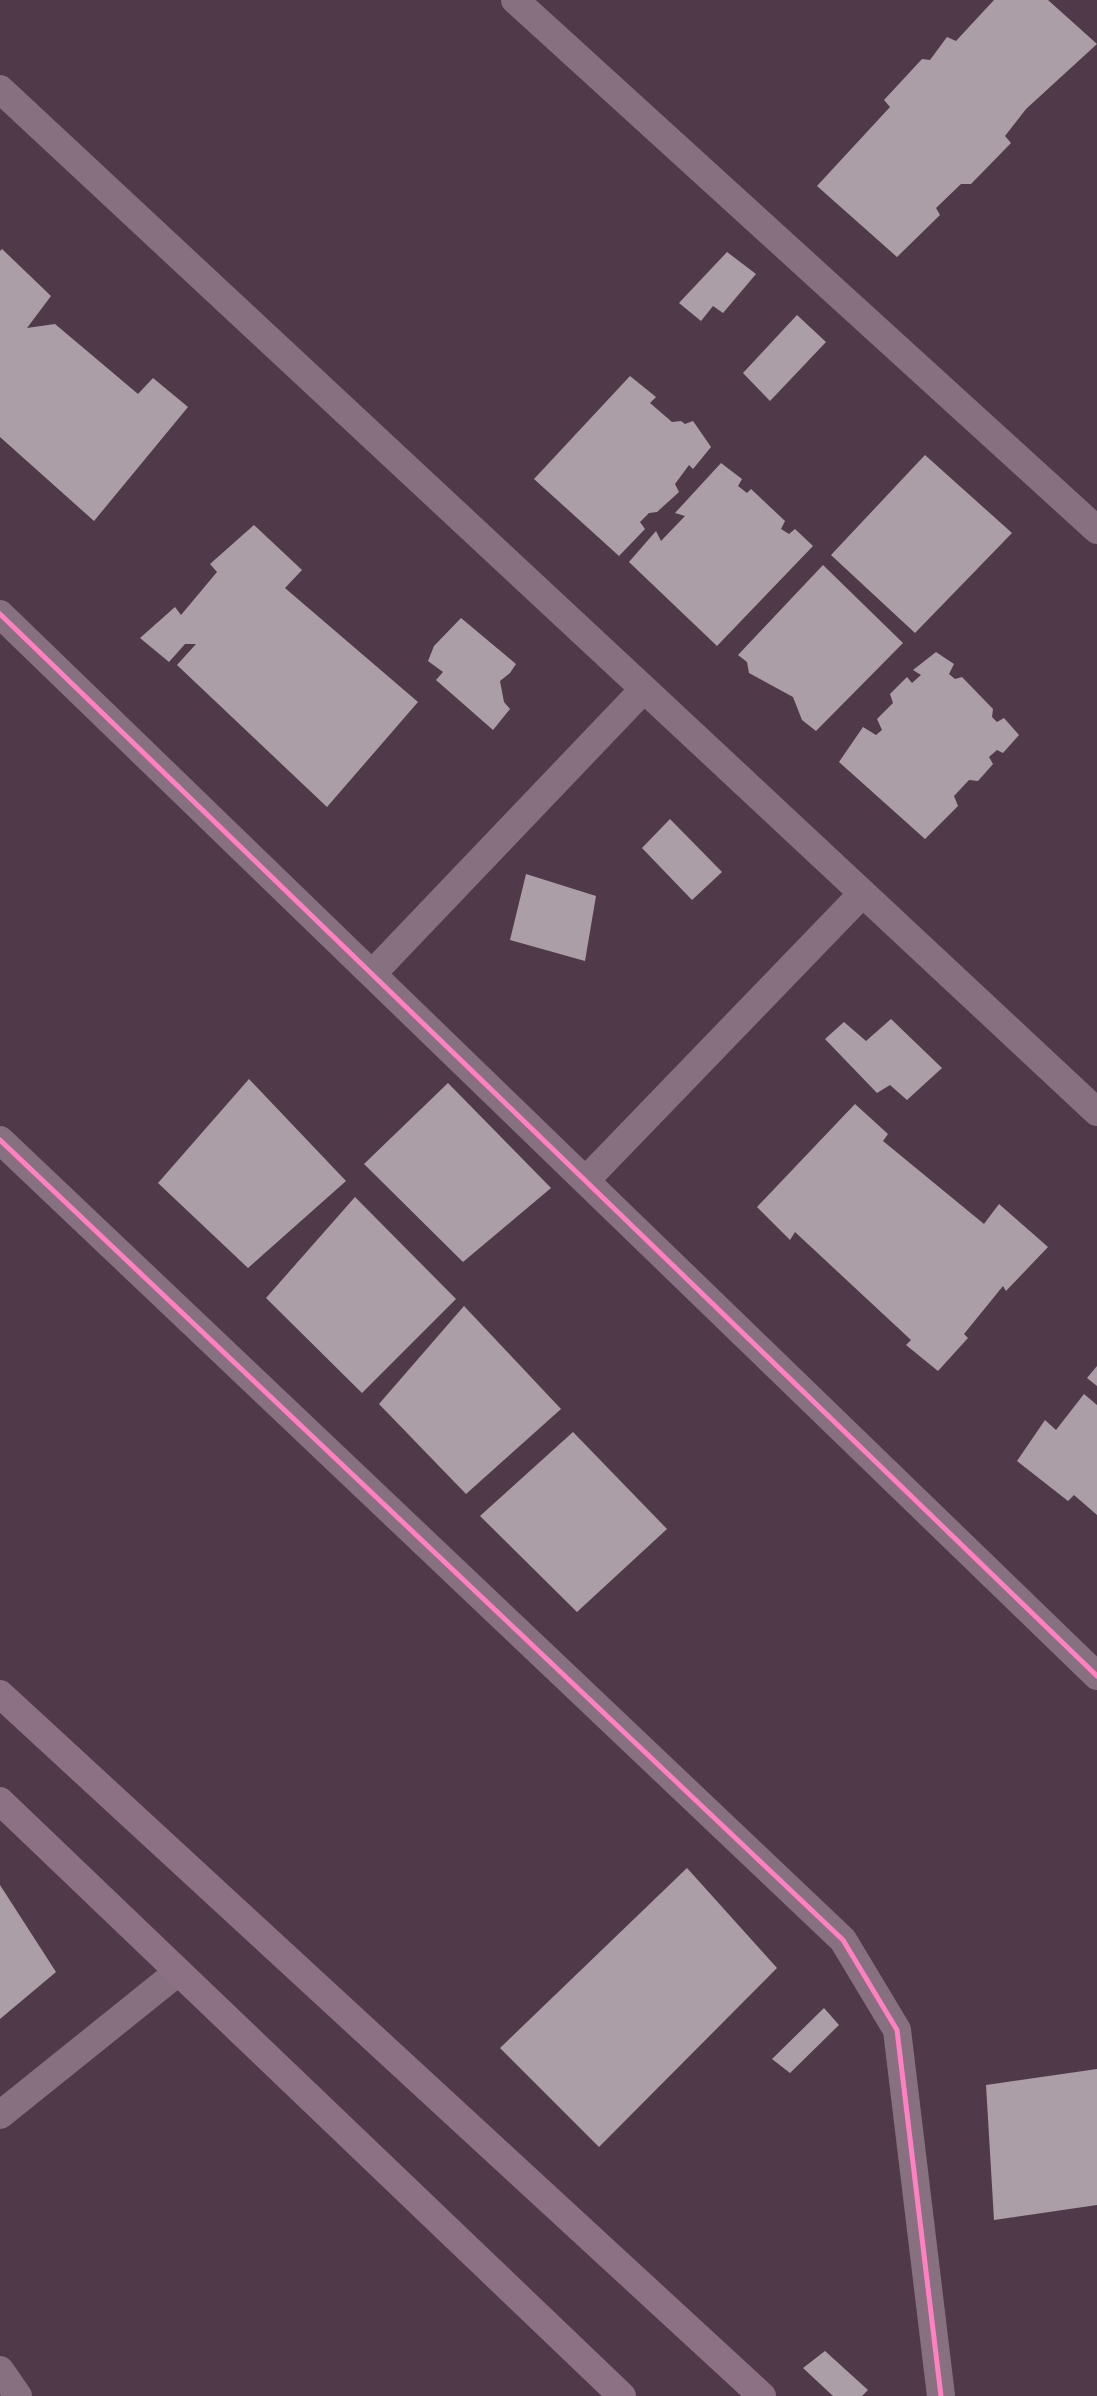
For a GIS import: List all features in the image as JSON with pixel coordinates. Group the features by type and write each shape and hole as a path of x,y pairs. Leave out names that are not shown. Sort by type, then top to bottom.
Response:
{"street":[{"path":"515,0 1097,530"},
{"path":"0,89 1097,1112"},
{"path":"0,614 1097,1676"},
{"path":"372,974 644,689"},
{"path":"586,1180 862,894"},
{"path":"0,1140 843,1940 897,2030 941,2396"},
{"path":"0,1694 762,2396"},
{"path":"0,1801 622,2396"},
{"path":"0,2115 178,1972"},
{"path":"0,2370 18,2396"}],"building":[{"path":"994,0 1048,0 1097,44 1026,109 1005,136 1011,143 971,184 961,184 936,208 940,215 897,257 817,186 890,107 884,100 922,59 930,60 947,37 956,41"},
{"path":"2,249 51,296 27,328 55,324 138,394 153,378 188,407 94,521 0,437 0,251"},
{"path":"727,252 756,274 723,313 713,306 701,321 679,303"},
{"path":"797,315 826,342 770,401 743,373"},
{"path":"630,376 656,397 650,403 672,422 681,421 685,424 693,421 711,447 693,469 689,465 675,484 679,492 657,512 649,513 640,522 645,529 619,556 534,479"},
{"path":"925,455 1012,533 915,633 831,555"},
{"path":"721,463 742,479 738,486 747,493 751,489 785,521 781,529 789,534 795,529 813,546 717,646 629,562 656,531 661,541 685,516 675,513"},
{"path":"254,525 302,570 285,588 418,702 327,807 177,665 196,644 185,644 169,662 140,638 175,607 181,615 217,572 210,564"},
{"path":"823,565 903,643 816,731 802,720 793,697 749,673 747,662 738,655"},
{"path":"461,618 516,664 510,673 500,681 504,702 510,709 493,730 436,680 443,672 428,661 434,646"},
{"path":"936,652 954,664 949,674 955,679 962,677 993,709 992,717 997,722 1004,718 1019,735 1003,753 997,750 989,757 993,764 978,781 969,780 954,796 958,806 925,839 839,762 863,727 876,735 882,730 877,719 893,703 890,694 907,677 912,683 921,675 913,670"},
{"path":"670,819 722,872 692,900 642,848"},
{"path":"526,874 596,896 585,961 510,940"},
{"path":"891,1019 942,1068 907,1100 890,1085 877,1093 825,1039 844,1022 866,1041"},
{"path":"249,1079 346,1181 248,1268 158,1183"},
{"path":"448,1083 551,1188 463,1262 364,1164"},
{"path":"855,1104 888,1134 883,1141 984,1224 999,1204 1048,1247 1006,1291 1003,1286 964,1334 968,1338 938,1371 906,1345 911,1340 795,1232 790,1240 757,1207"},
{"path":"355,1197 456,1299 362,1393 266,1298"},
{"path":"464,1306 561,1409 466,1494 379,1404"},
{"path":"1097,1366 1097,1386 1087,1378"},
{"path":"1084,1394 1097,1405 1097,1515 1074,1495 1068,1501 1017,1461 1045,1420 1056,1430"},
{"path":"573,1432 667,1529 577,1612 480,1516"},
{"path":"687,1868 777,1968 599,2147 500,2048"},
{"path":"0,1885 56,1972 0,2019"},
{"path":"824,2008 839,2025 790,2073 772,2059"},
{"path":"1097,2069 1097,2205 994,2220 986,2085"},
{"path":"825,2351 868,2390 862,2396 833,2396 803,2368"}],"cycle path":[{"path":"0,614 1097,1676"},
{"path":"0,1140 843,1940 897,2030 941,2396"}]}
